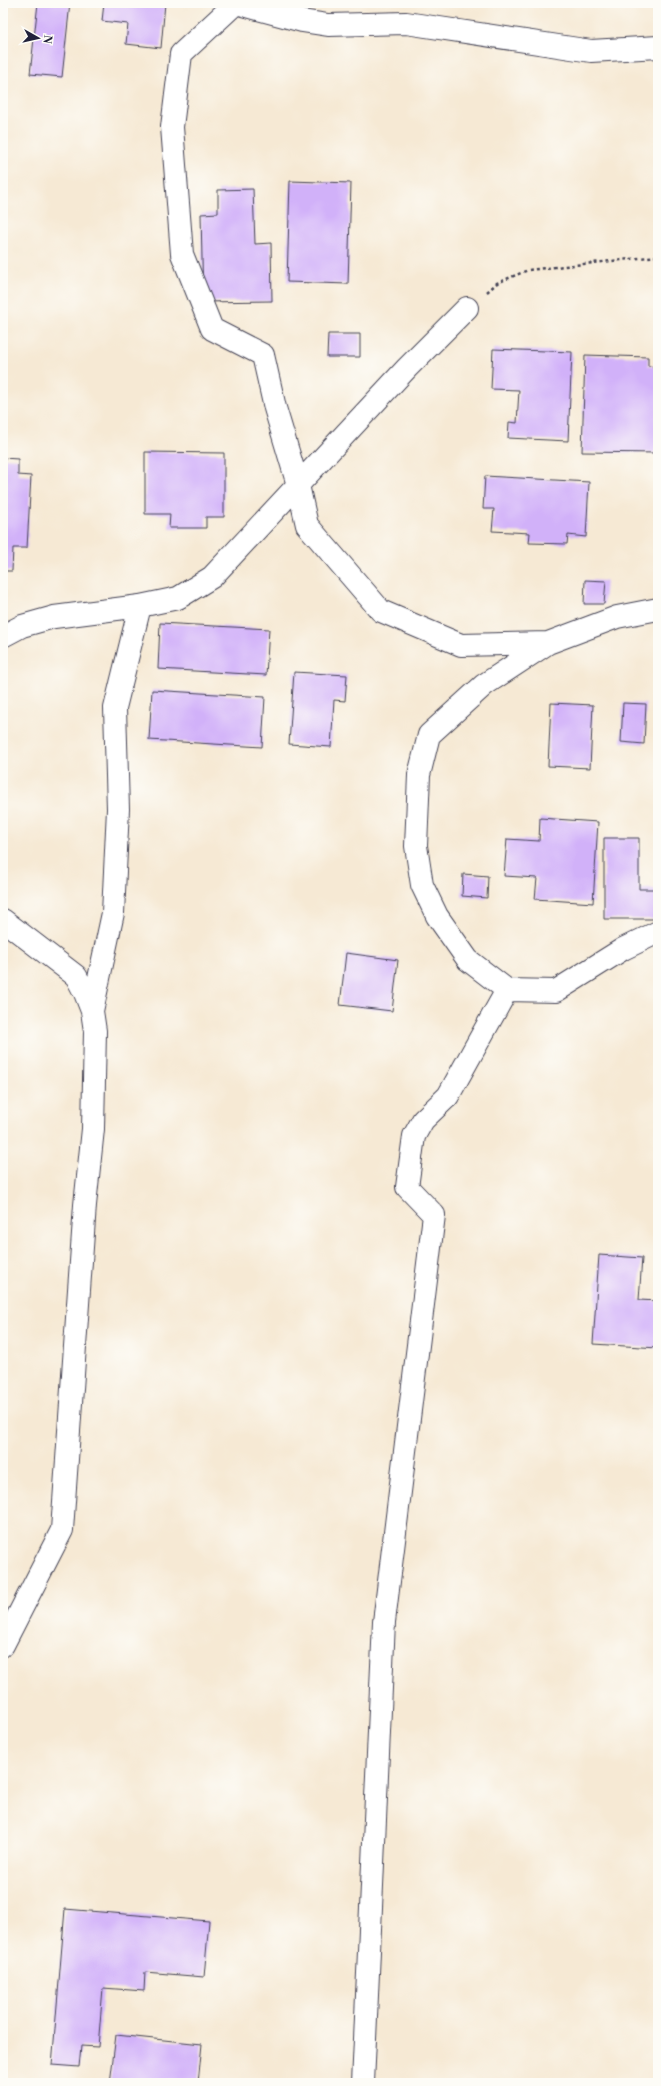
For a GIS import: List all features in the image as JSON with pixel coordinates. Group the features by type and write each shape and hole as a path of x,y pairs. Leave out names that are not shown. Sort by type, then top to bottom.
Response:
{"street":[{"path":"548,643 460,645 381,611 307,525 298,485 275,408 263,355 212,329 182,254 172,127 181,54 236,3 302,21 328,25 406,23 591,51 658,47"},
{"path":"3,636 22,626 54,617 140,606 178,598 212,577 407,368 467,308"},
{"path":"92,1011 113,913 118,808 114,708 140,606"},
{"path":"658,609 617,617 548,643 484,685 430,735 419,775 416,846 422,885 437,916 468,960 507,990 556,991 623,949 658,932"},
{"path":"3,920 76,976 92,1011 95,1031 93,1129 85,1205 62,1530 3,1646"},
{"path":"363,2083 384,1622 434,1215 407,1187 414,1136 423,1120 448,1096 507,990"}],"path":[{"path":"467,308 497,283 528,270 658,256"}],"building":[{"path":"38,3 70,3 62,77 30,74"},
{"path":"104,3 165,3 161,48 126,44 128,24 102,21"},
{"path":"290,181 351,183 348,284 287,282"},
{"path":"253,189 255,244 271,243 272,301 203,302 201,214 218,213 218,190"},
{"path":"328,334 360,334 360,357 327,357"},
{"path":"493,349 572,352 568,441 508,438 509,422 517,423 519,390 491,389"},
{"path":"585,355 648,357 648,366 658,367 658,453 582,452"},
{"path":"145,452 224,453 224,517 206,517 206,528 169,528 170,514 145,514"},
{"path":"3,458 18,459 18,475 31,476 27,548 13,548 12,571 3,571"},
{"path":"485,476 589,482 586,537 568,535 567,544 529,543 530,533 492,531 494,509 483,509"},
{"path":"585,580 606,581 604,604 584,604"},
{"path":"160,623 269,629 266,675 158,669"},
{"path":"294,672 347,675 345,701 334,700 331,747 289,744"},
{"path":"152,690 265,697 262,747 149,740"},
{"path":"551,703 593,705 590,768 548,766"},
{"path":"623,703 646,704 644,744 621,742"},
{"path":"540,818 598,822 593,903 535,899 537,878 504,876 507,839 539,841"},
{"path":"604,838 639,838 639,889 658,889 658,919 604,919"},
{"path":"463,874 488,876 487,898 462,896"},
{"path":"346,953 398,960 392,1011 340,1005"},
{"path":"599,1255 642,1258 639,1300 658,1301 658,1348 593,1344"},
{"path":"65,1909 209,1921 204,1977 145,1972 144,1991 103,1988 98,2047 81,2046 79,2067 52,2065"},
{"path":"116,2035 202,2044 198,2083 110,2083"}]}
